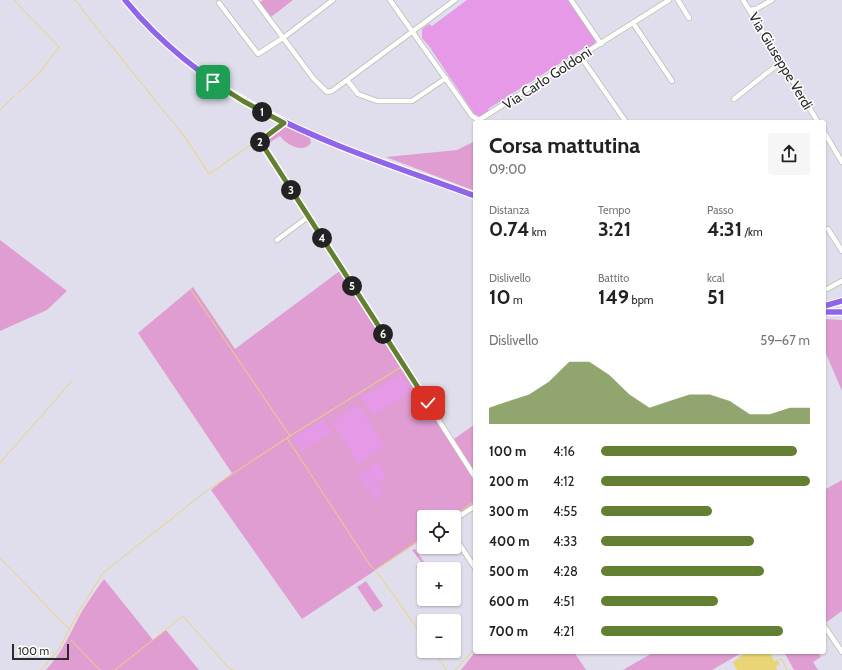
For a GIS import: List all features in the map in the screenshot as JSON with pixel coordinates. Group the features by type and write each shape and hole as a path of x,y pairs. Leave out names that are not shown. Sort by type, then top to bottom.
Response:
{"main road":[{"path":"125,0 155,33 189,64 236,97 284,123 473,195"},
{"path":"826,305 842,301"},
{"path":"826,312 842,312"}],"street":[{"path":"255,0 319,85 326,92 331,91 347,80 455,0"},
{"path":"219,3 257,54 262,53 333,0"},
{"name":"Via Carlo Goldoni","path":"390,0 476,120 481,120 668,0"},
{"path":"571,0 601,44"},
{"path":"678,0 689,18"},
{"name":"Via Giuseppe Verdi","path":"743,0 817,120"},
{"path":"750,10 762,6 772,0"},
{"path":"754,17 762,6"},
{"path":"633,23 672,81"},
{"path":"581,57 625,120"},
{"path":"734,99 781,62"},
{"path":"347,80 358,94 377,101 412,101 446,78"},
{"path":"284,123 260,141 473,474"},
{"path":"826,135 842,162"},
{"path":"277,240 308,217"},
{"path":"828,229 842,252"},
{"path":"826,289 842,281"},
{"path":"461,516 473,507"},
{"path":"461,547 473,565"},
{"path":"826,630 842,652"}],"shaded area":[{"path":"263,0 293,0 271,17 260,2"},
{"path":"467,0 569,0 596,40 594,45 588,48 587,46 488,109 490,112 483,117 475,115 429,46 422,38 422,29 429,24 432,26"},
{"path":"283,126 310,137 311,143 303,148 299,148 291,145 280,136 264,146 261,140"},
{"path":"473,142 473,190 386,157 457,150"},
{"path":"0,240 67,291 47,310 0,331"},
{"path":"341,270 473,478 473,504 461,512 461,510 417,510 417,543 302,619 211,490 232,473 138,333 193,287 235,349"},
{"path":"826,319 842,320 842,391 826,354"},
{"path":"400,375 410,392 373,415 362,398"},
{"path":"358,405 385,446 359,464 332,423"},
{"path":"323,420 331,433 301,451 293,438"},
{"path":"473,425 473,471 454,439"},
{"path":"377,462 387,476 377,483 367,469"},
{"path":"367,470 377,484 368,490 358,477"},
{"path":"842,480 842,611 826,623 826,489"},
{"path":"377,485 384,494 375,500 369,491"},
{"path":"415,549 417,554 424,562 421,562 412,550"},
{"path":"104,579 153,640 166,630 199,670 46,670 62,649 84,609"},
{"path":"366,581 383,606 374,612 357,587"},
{"path":"473,654 575,654 586,670 461,670"},
{"path":"651,654 740,654 712,670 623,670"},
{"path":"743,654 771,654 774,661 777,660 780,664 776,667 777,670 737,670 733,662"},
{"path":"785,654 819,654 821,657 813,662 818,670 794,670"}],"waterway":[{"path":"14,0 59,47 40,72 17,94"},
{"path":"75,0 104,37"},
{"path":"106,39 187,140 209,174 259,139"},
{"path":"0,110 15,95"},
{"path":"41,670 59,649 79,611 103,573 205,492 290,436 191,290"},
{"path":"290,436 401,367"},
{"path":"0,463 72,381"},
{"path":"287,438 370,565 375,570 417,542"},
{"path":"461,511 473,502"},
{"path":"0,558 69,629"},
{"path":"377,572 417,628"},
{"path":"115,670 183,616 228,667 233,670"},
{"path":"71,640 100,670"},
{"path":"455,670 473,651"},
{"path":"438,658 447,670"},
{"path":"778,660 782,659 787,670"}],"route":[{"path":"213,82 259,111 284,123 260,141 428,403"}]}
